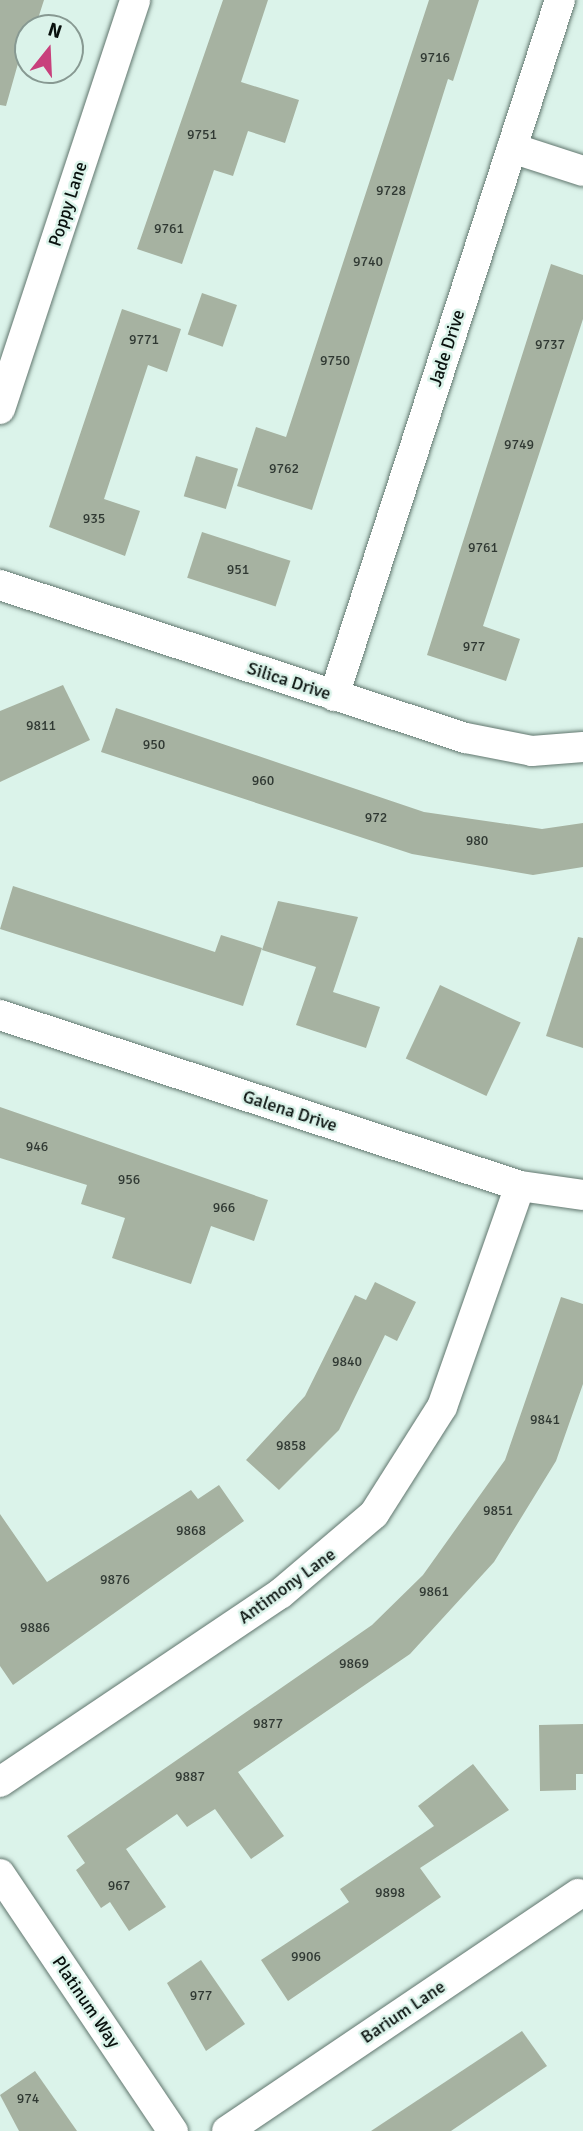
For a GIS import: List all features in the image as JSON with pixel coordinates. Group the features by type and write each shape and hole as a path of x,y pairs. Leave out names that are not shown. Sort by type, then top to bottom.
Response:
{"street":[{"name":"Poppy Lane","path":"0,409 135,0"},
{"name":"Jade Drive","path":"334,696 560,0"},
{"path":"512,148 583,171"},
{"name":"Silica Drive","path":"0,585 493,746 583,747"},
{"name":"Galena Drive","path":"0,1016 520,1186 583,1195"},
{"name":"Antimony Lane","path":"0,1782 281,1594 374,1514 442,1407 520,1186"},
{"name":"Platinum Way","path":"0,1874 173,2131"},
{"name":"Barium Lane","path":"227,2131 578,1894"}],"building":[{"path":"0,0 44,0 40,14 14,14 14,78 6,106 0,105"},
{"path":"223,0 268,0 241,82 299,100 285,143 248,131 233,176 214,170 182,264 137,249"},
{"path":"429,0 479,0 453,81 448,79 312,510 237,486 256,427 286,437"},
{"path":"551,264 583,275 583,319 483,626 520,639 506,681 427,655"},
{"path":"202,293 237,305 223,347 188,335"},
{"path":"122,309 181,329 167,372 148,365 104,499 140,511 125,556 49,527"},
{"path":"196,456 238,469 226,509 184,496"},
{"path":"202,532 290,561 276,606 187,578"},
{"path":"63,685 90,740 0,782 0,711"},
{"path":"116,708 424,812 542,829 583,823 583,867 533,875 412,854 101,752"},
{"path":"13,886 215,952 221,935 262,948 243,1006 0,929"},
{"path":"278,901 358,917 333,992 380,1007 366,1048 296,1025 316,967 262,950"},
{"path":"578,937 583,938 583,1048 546,1036"},
{"path":"440,985 521,1023 486,1096 406,1058"},
{"path":"0,1107 268,1200 254,1241 211,1226 191,1284 112,1258 125,1218 81,1204 87,1185 0,1158"},
{"path":"375,1282 416,1302 397,1341 385,1335 339,1430 279,1490 246,1460 305,1396 355,1295 366,1300"},
{"path":"561,1297 583,1304 583,1384 556,1461 494,1562 410,1654 238,1772 284,1836 251,1859 215,1809 187,1827 177,1814 126,1849 166,1907 129,1931 110,1902 101,1908 76,1870 85,1863 67,1836 372,1625 423,1575 505,1460"},
{"path":"219,1485 244,1521 13,1685 0,1666 0,1514 47,1582 191,1490 198,1499"},
{"path":"583,1724 583,1774 576,1774 576,1790 540,1791 539,1725"},
{"path":"473,1764 509,1810 420,1868 441,1897 288,2001 261,1960 349,1902 340,1889 434,1826 418,1806"},
{"path":"201,1960 245,2024 206,2051 167,1983"},
{"path":"522,2031 547,2066 451,2131 371,2131"},
{"path":"35,2071 77,2131 19,2131 0,2095"}]}
